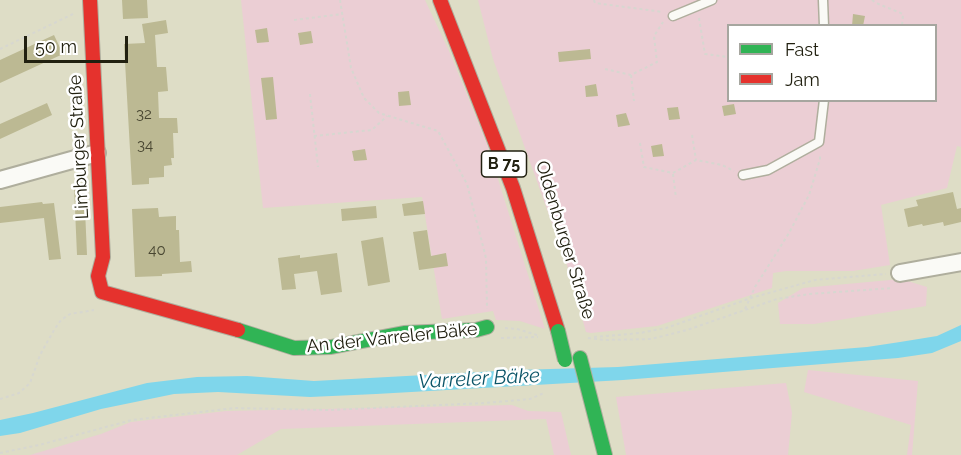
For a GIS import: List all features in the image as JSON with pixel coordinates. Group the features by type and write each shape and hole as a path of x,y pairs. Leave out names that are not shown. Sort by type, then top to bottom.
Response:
{"main road":[{"name":"Oldenburger Straße","path":"440,0 513,188 552,334 566,365"},
{"name":"Limburger Straße","path":"91,4 103,257 98,276 102,292"},
{"name":"An der Varreler Bäke","path":"102,292 294,348 331,347 404,333 470,331 487,327"},
{"path":"579,353 605,455"}],"street":[{"path":"0,180 97,153"},
{"path":"900,280 961,262"}],"lane":[{"path":"673,16 712,0"},
{"path":"823,0 824,24"},
{"path":"743,175 768,170 819,142 824,102"}],"path":[{"path":"340,0 351,68 364,98 379,113 438,131 467,184 486,258 487,327"},
{"path":"594,0 595,3 662,11 673,16"},
{"path":"872,0 903,14 902,24"},
{"path":"0,49 91,4"},
{"path":"697,6 705,54 727,57"},
{"path":"294,20 342,14"},
{"path":"605,69 631,75 657,62 654,36 663,22 673,16"},
{"path":"631,75 634,101"},
{"path":"310,94 318,167"},
{"path":"314,136 372,130 387,115"},
{"path":"692,135 696,160"},
{"path":"745,309 755,287 789,233 809,195 820,159 819,142"},
{"path":"640,143 644,167 673,173 696,160 722,165 743,175"},
{"path":"673,173 676,198"},
{"path":"815,280 900,280 777,299 687,330 651,339 588,338 640,333 666,327 751,298 815,280"},
{"path":"0,399 19,393 30,383 40,354 61,320 70,315 95,310"},
{"name":"An der Varreler Bäke","path":"487,327 552,334"},
{"path":"514,337 552,334"},
{"path":"0,453 132,420 235,408 329,410 485,403 530,399 544,393"}],"shaded area":[{"path":"241,0 425,0 449,51 487,144 545,329 520,321 496,320 493,311 442,319 422,197 263,208"},
{"path":"478,0 961,0 961,147 957,146 947,188 881,205 890,265 853,271 773,273 772,288 657,326 591,333 586,332 567,265 493,59"},
{"path":"901,279 927,287 926,306 814,324 780,324 778,303 803,288"},
{"path":"808,370 918,381 912,455 907,455 911,425 804,392"},
{"path":"786,383 792,413 788,455 626,455 616,397"},
{"path":"512,405 528,411 561,412 571,455 554,455 546,419 281,429 237,455 30,455 101,434 131,422 226,411"}],"water":[{"name":"Varreler Bäke","path":"961,325 961,341 932,353 898,358 623,380 376,394 310,397 218,392 174,394 101,409 20,433 0,436 0,420 147,383 197,377 247,376 314,381 618,367 867,347 937,336"}],"building":[{"path":"122,0 147,0 148,18 123,19"},
{"path":"853,14 865,16 863,24 852,24"},
{"path":"166,20 168,33 155,35 157,67 166,67 168,91 158,92 159,118 177,118 178,133 173,133 174,158 171,158 172,165 164,166 164,177 149,178 149,184 132,185 124,44 145,43 142,24"},
{"path":"267,28 269,42 257,43 255,30"},
{"path":"311,31 313,43 300,45 298,33"},
{"path":"54,35 63,54 0,83 0,60"},
{"path":"590,49 591,59 559,62 558,52"},
{"path":"273,77 277,119 266,120 261,78"},
{"path":"596,84 598,96 586,97 585,86"},
{"path":"409,91 411,105 399,106 398,92"},
{"path":"47,103 52,115 0,139 0,124"},
{"path":"734,104 736,114 724,116 722,106"},
{"path":"678,107 680,119 669,120 667,108"},
{"path":"626,113 630,125 618,127 616,115"},
{"path":"662,144 664,156 653,157 651,146"},
{"path":"365,149 367,160 354,161 352,151"},
{"path":"74,186 84,186 87,255 77,255"},
{"path":"953,192 957,209 961,208 961,222 944,226 943,222 908,227 904,209 918,206 916,200"},
{"path":"423,201 425,214 404,216 402,204"},
{"path":"42,202 43,204 54,203 61,259 49,260 44,218 0,223 0,207"},
{"path":"376,206 377,218 342,221 341,209"},
{"path":"158,208 159,217 176,216 180,262 191,261 192,272 135,277 132,209"},
{"path":"427,230 431,256 446,253 448,266 419,270 413,232"},
{"path":"383,237 390,282 368,286 361,241"},
{"path":"337,253 342,292 321,295 317,271 294,274 296,289 282,290 278,258 300,255 300,258"}],"traffic: fast":[{"path":"238,330 294,348 331,347 404,333 476,330 487,327"},
{"path":"558,331 565,360"},
{"path":"580,358 605,455"}],"traffic: jam":[{"path":"90,0 103,257 98,276 102,292 238,330"},
{"path":"440,0 513,188 558,331"}]}
